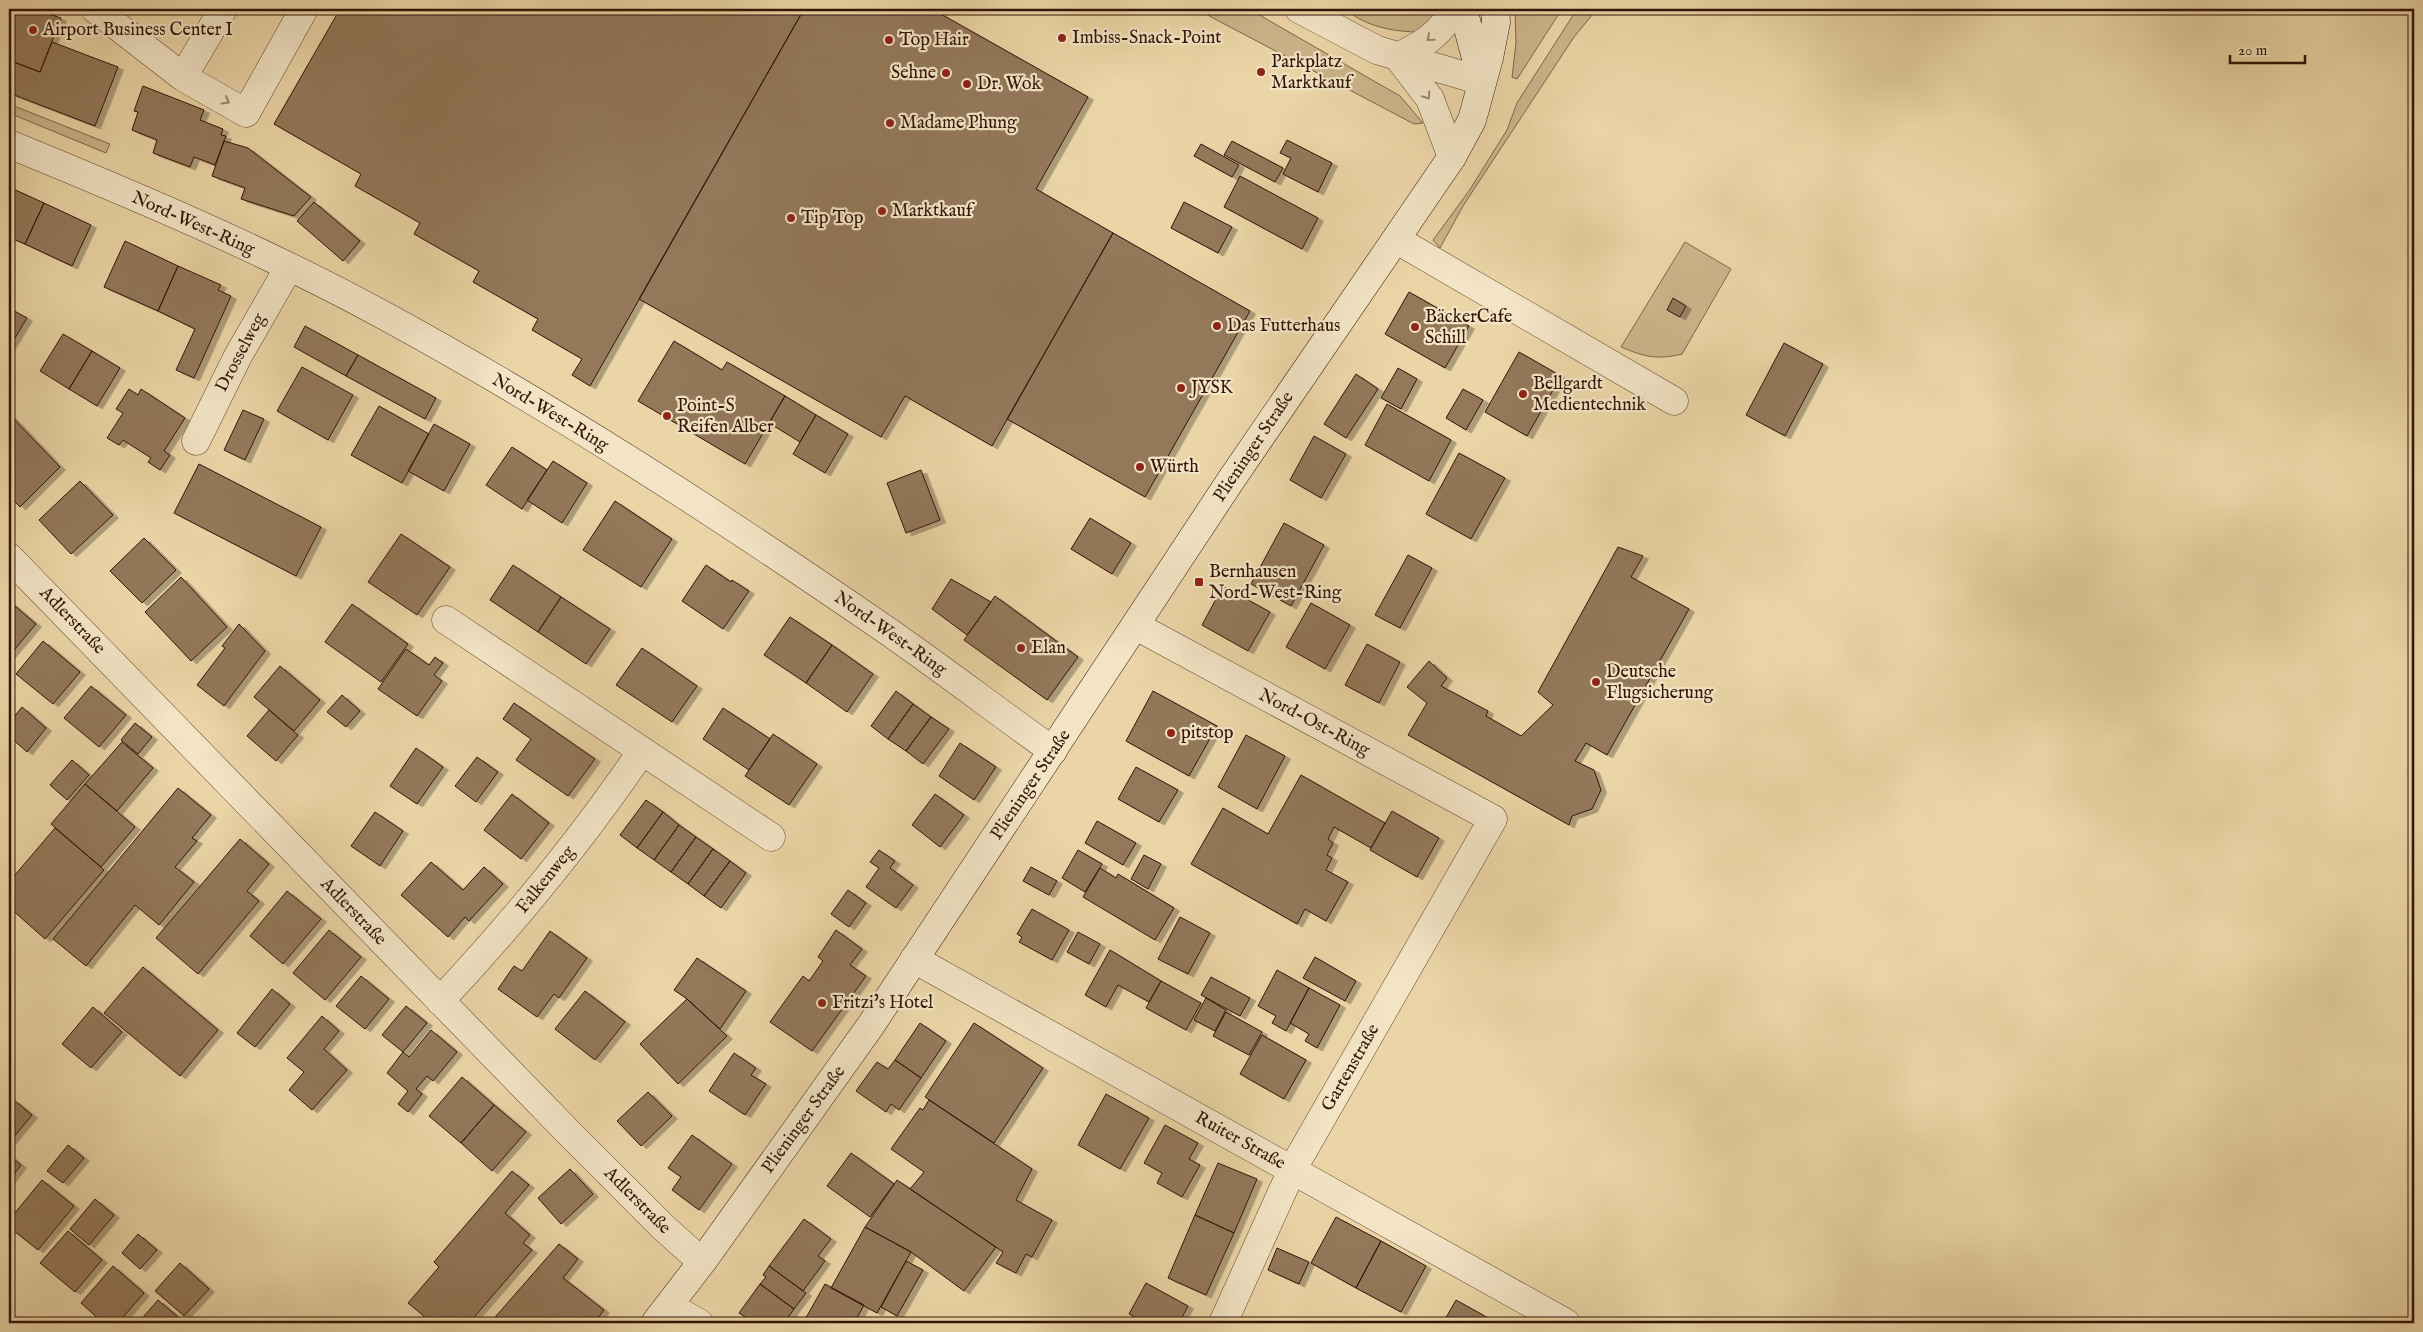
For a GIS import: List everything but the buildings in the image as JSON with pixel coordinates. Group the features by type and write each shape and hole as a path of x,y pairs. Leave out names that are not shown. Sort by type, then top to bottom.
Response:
{"street":[{"path":"95,9 183,77 246,113 304,9"},
{"path":"183,77 223,9"},
{"path":"1300,9 1348,36 1398,58 1482,81"},
{"path":"1398,58 1430,40 1455,9"},
{"name":"Plieninger Straße","path":"1463,9 1482,81"},
{"name":"Plieninger Straße","path":"662,1314 822,1096 1136,626 1231,480 1452,157 1472,120 1489,58 1496,22 1495,9"},
{"path":"1398,58 1430,99 1452,157"},
{"name":"Nord-West-Ring","path":"9,144 192,222 289,267 433,343 591,437 706,510 877,624 1053,751"},
{"path":"1397,240 1674,401"},
{"name":"Drosselweg","path":"196,441 238,356 289,267"},
{"name":"Adlerstraße","path":"9,557 636,1201 702,1262"},
{"path":"446,620 771,837"},
{"name":"Nord-Ost-Ring","path":"1136,626 1493,819"},
{"name":"Falkenweg","path":"440,1001 497,940 562,862 642,751"},
{"name":"Gartenstraße","path":"1223,1323 1292,1170 1493,819"},
{"name":"Ruiter Straße","path":"914,959 1566,1323"},
{"path":"662,1314 699,1323"}],"shaded area":[{"path":"1196,9 1249,9 1400,96 1423,123 1414,124"},
{"path":"1346,9 1441,9 1420,32 1401,31 1371,24"},
{"path":"1515,9 1562,9 1517,79 1512,77 1516,43"},
{"path":"1577,9 1597,9 1574,37 1463,206 1440,248 1433,240 1469,191 1507,130 1517,103"},
{"path":"9,104 110,144 106,153 9,113"},
{"path":"1685,242 1731,269 1682,354 1658,357 1637,353 1621,347"}],"place":[{"name":"Airport Business Center I","path":"33,30"},
{"name":"Imbiss-Snack-Point","path":"1062,38"},
{"name":"Top Hair","path":"889,40"},
{"name":"Parkplatz Marktkauf","path":"1261,72"},
{"name":"Sehne","path":"946,73"},
{"name":"Dr. Wok","path":"967,84"},
{"name":"Madame Phung","path":"890,123"},
{"name":"Marktkauf","path":"882,211"},
{"name":"Tip Top","path":"791,218"},
{"name":"Das Futterhaus","path":"1217,326"},
{"name":"BäckerCafe Schill","path":"1415,327"},
{"name":"JYSK","path":"1181,388"},
{"name":"Bellgardt Medientechnik","path":"1523,394"},
{"name":"Point-S Reifen Alber","path":"667,416"},
{"name":"Würth","path":"1140,467"},
{"name":"Bernhausen Nord-West-Ring","path":"1199,582"},
{"name":"Elan","path":"1021,648"},
{"name":"Deutsche Flugsicherung","path":"1596,682"},
{"name":"pitstop","path":"1171,733"},
{"name":"Fritzi's Hotel","path":"822,1003"}]}
